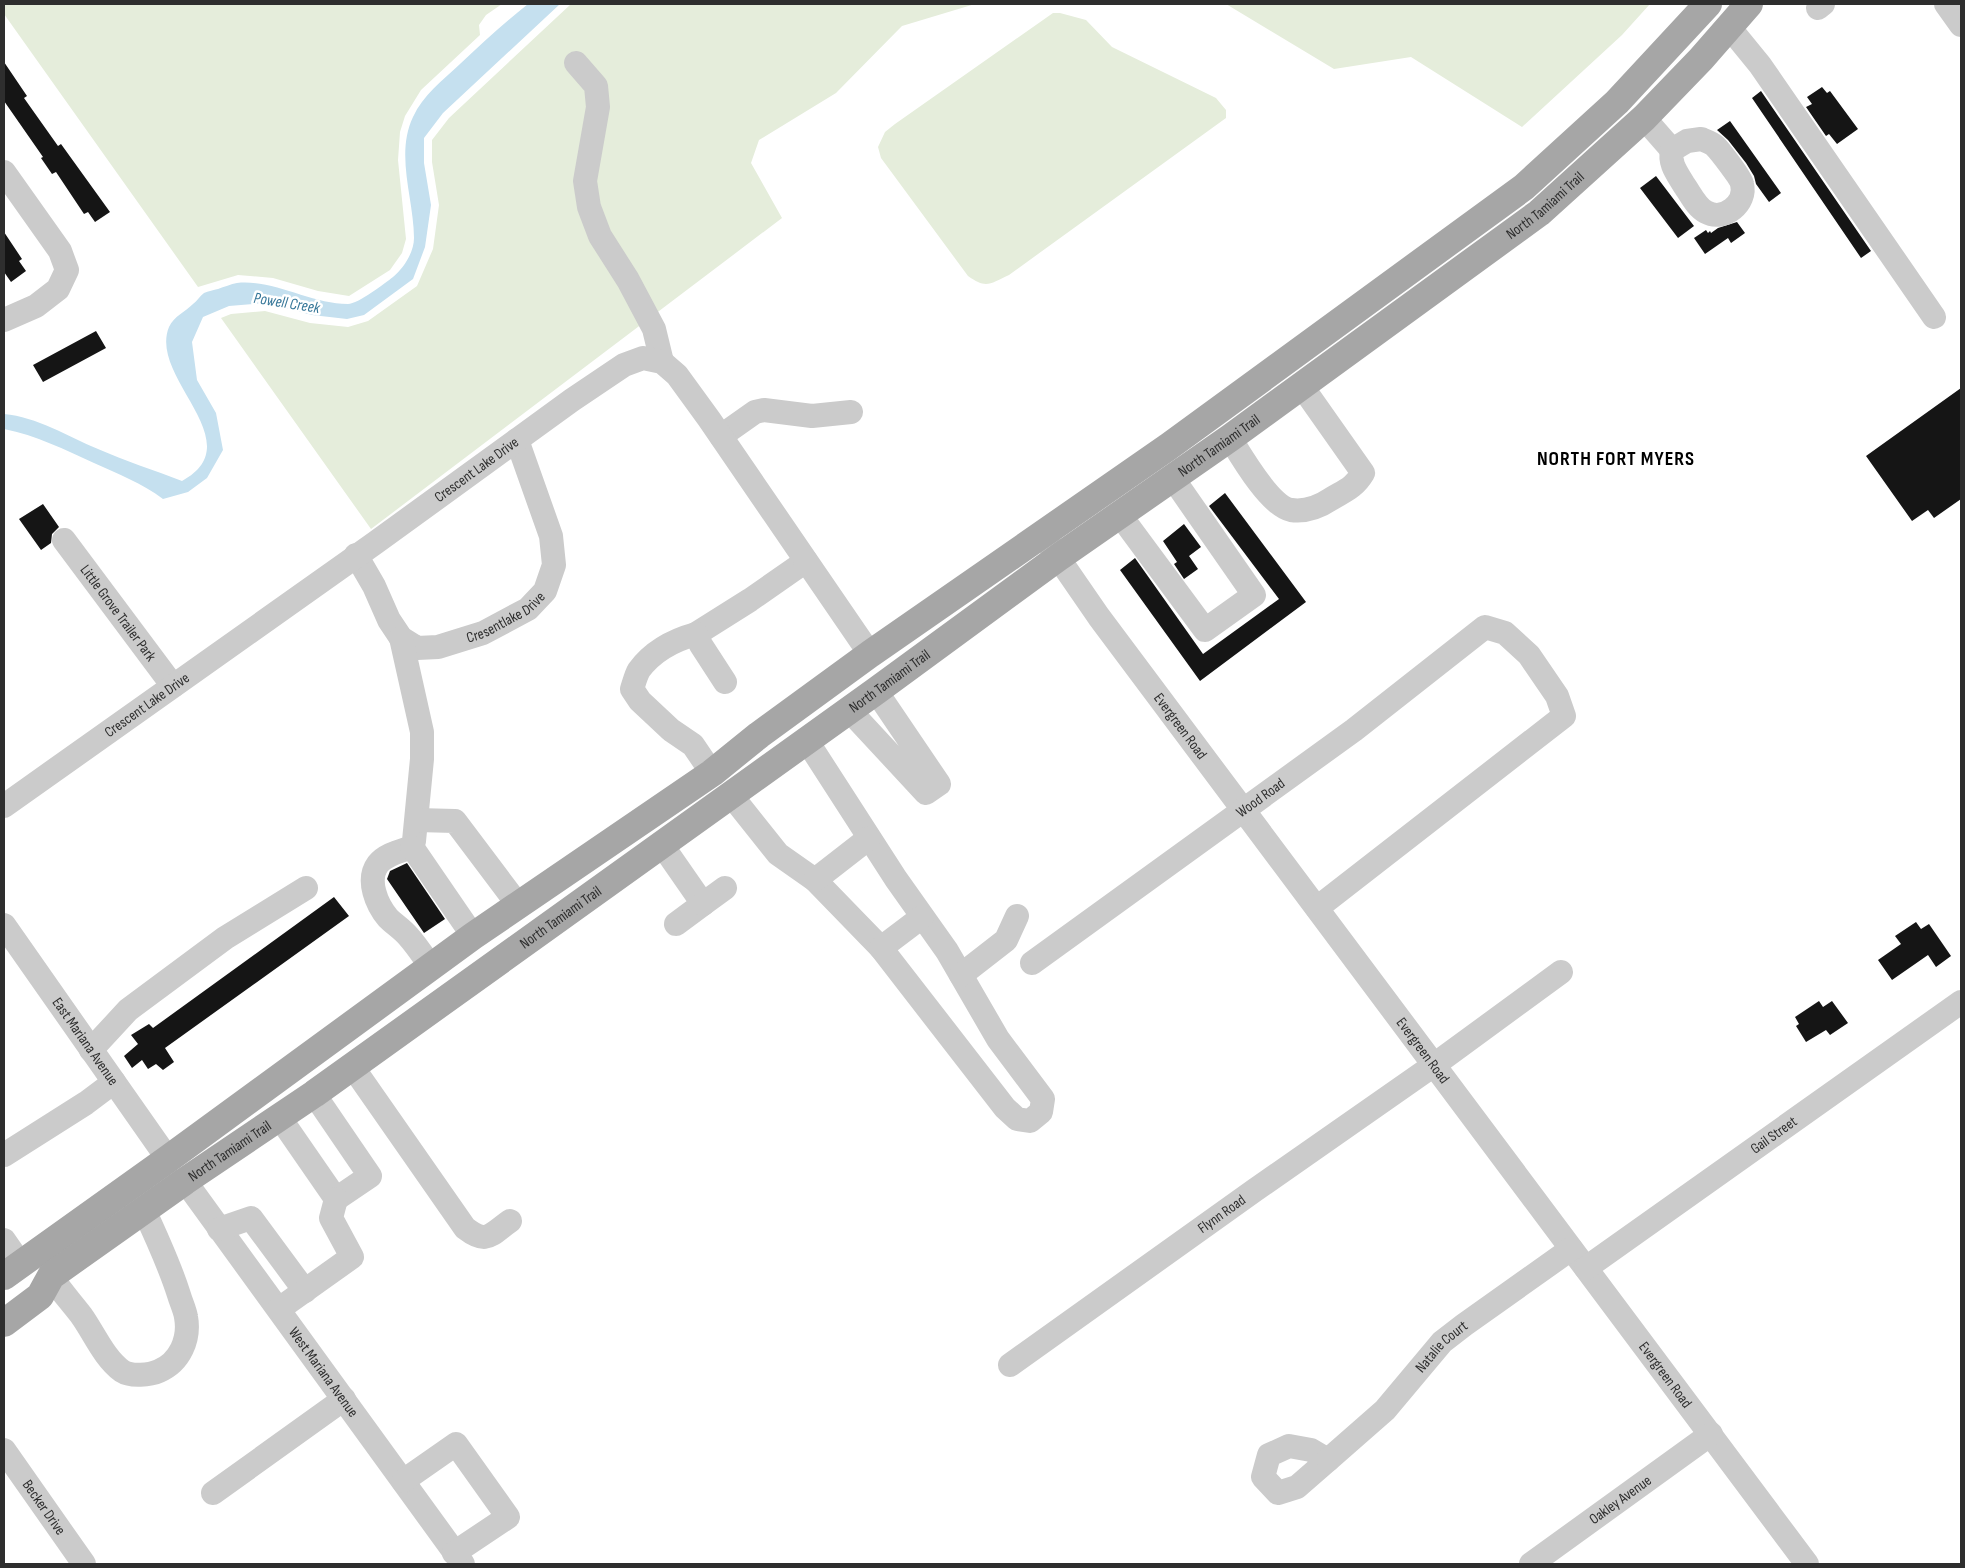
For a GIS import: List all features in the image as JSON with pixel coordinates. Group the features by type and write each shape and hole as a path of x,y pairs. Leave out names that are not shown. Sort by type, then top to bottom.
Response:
{"main road":[{"name":"North Tamiami Trail","path":"12,1270 168,1159 473,936 712,772 759,735 870,654 1168,448 1524,187 1617,102 1708,4"},
{"name":"North Tamiami Trail","path":"4,1323 40,1296 51,1276 185,1181 314,1094 850,710 1059,557 1230,438 1539,213 1644,118 1730,27 1749,4"},
{"path":"1478,256 1477,245 1482,234 1508,212 1524,187"},
{"path":"1407,308 1443,271 1450,257 1450,242"},
{"path":"598,891 598,877 604,865 636,834 645,817"},
{"path":"518,948 520,938 529,924 559,898 566,884 568,872"},
{"path":"185,1181 198,1155 229,1124 237,1109"},
{"path":"98,1243 108,1225 140,1198 154,1182 168,1159"}],"street":[{"path":"1946,4 1961,25"},
{"path":"1730,27 1760,65 1934,317"},
{"path":"576,63 596,86 598,107 586,181 589,207 600,236 628,280 654,328 662,362 677,375 721,436 870,654"},
{"path":"1644,118 1672,150"},
{"path":"4,172 60,251 67,270 58,289 36,306 4,320"},
{"name":"Crescent Lake Drive","path":"4,806 572,400 624,365 643,358 662,362"},
{"path":"1230,438 1257,480 1277,502 1289,510 1304,510 1320,506 1357,484 1363,474 1301,385"},
{"path":"721,436 755,412 764,410 812,416 851,412"},
{"name":"Cresentlake Drive","path":"401,638 417,648 438,647 483,633 528,609 545,591 554,565 551,536 517,440"},
{"path":"1120,515 1205,630 1254,594 1172,477"},
{"name":"Evergreen Road","path":"1042,535 1099,617 1807,1564"},
{"name":"Little Grove Trailer Park","path":"64,540 172,686"},
{"path":"356,556 374,586 389,620 401,638 422,732 422,759 412,847 473,936"},
{"path":"712,772 693,745 671,730 640,701 632,689 638,671 661,649 679,639 696,634 750,600 806,561"},
{"name":"Wood Road","path":"1032,964 1354,730 1485,628 1505,634 1529,655 1558,696 1564,716 1318,908"},
{"path":"696,634 725,682"},
{"path":"850,710 926,793 939,784 876,691"},
{"path":"731,795 778,854 815,880 881,948 1005,1108 1017,1119 1030,1121 1041,1112 1043,1099 998,1039 947,951 922,917 807,740"},
{"path":"416,820 455,820 519,906"},
{"path":"815,880 870,838"},
{"path":"662,845 703,904"},
{"path":"412,847 394,853 378,864 372,883 382,910 406,934 431,967"},
{"path":"91,1050 128,1010 225,938 306,888"},
{"path":"676,924 725,888"},
{"path":"961,975 1006,940 1018,916"},
{"path":"881,948 922,917"},
{"name":"East Mariana Avenue","path":"4,926 168,1159"},
{"name":"Flynn Road","path":"1010,1365 1271,1178 1434,1065 1561,972"},
{"name":"Gail Street","path":"1586,1268 1961,1002"},
{"path":"969,1060 998,1039"},
{"path":"352,1066 465,1228 476,1237 482,1238 487,1237 510,1221"},
{"path":"4,1155 86,1103 114,1082"},
{"path":"279,1309 352,1257 331,1218 336,1199 370,1176 314,1094"},
{"path":"280,1118 336,1199"},
{"name":"West Mariana Avenue","path":"185,1181 458,1559"},
{"path":"51,1276 65,1298 81,1315 114,1363 124,1372 153,1373 166,1368 177,1357 183,1347 186,1334 186,1317 176,1286 144,1210"},
{"path":"219,1229 250,1218 305,1291"},
{"path":"4,1240 12,1270"},
{"name":"Natalie Court","path":"1328,1460 1385,1410 1442,1342 1571,1249"},
{"path":"254,1276 280,1258"},
{"path":"213,1493 344,1399"},
{"name":"Oakley Avenue","path":"1531,1564 1711,1434"},
{"path":"403,1481 456,1444 508,1517 458,1559"},
{"name":"Becker Drive","path":"4,1450 84,1564"}],"green space":[{"path":"4,4 502,4 486,15 479,25 480,35 421,90 405,116 400,132 398,160 406,239 402,253 390,270 349,296 318,291 273,278 238,275 198,287 4,14"},
{"path":"571,4 975,4 902,26 836,93 759,140 751,163 782,218 371,529 221,318 231,314 265,311 310,323 348,327 368,321 417,286 433,249 439,205 432,162 432,140 449,118"},
{"path":"1226,4 1650,4 1622,35 1522,127 1411,57 1334,69"},
{"path":"1053,13 1086,20 1112,47 1216,98 1226,110 1226,118 1009,275 992,283 979,283 968,276 881,158 878,147 885,132 895,124"}],"water":[{"name":"Powell Creek","path":"528,4 560,4 443,113 424,138 424,163 431,205 425,247 413,279 364,315 347,319 312,315 266,303 229,306 203,317 192,342 197,380 216,413 223,450 207,478 188,492 163,499 130,479 61,448 27,435 4,429 4,414 28,419 108,453 182,481 201,465 207,448 204,429 172,367 166,347 171,323 204,293 235,283 264,285 320,300 348,304 365,297 393,277 408,259 414,243 405,162 408,132 413,117 422,102 434,88 493,33"}],"building":[{"path":"4,62 27,96 24,98 58,146 61,144 110,212 95,222 88,212 84,214 56,172 52,174 41,158 43,157 4,101"},
{"path":"1822,87 1827,93 1830,91 1858,129 1837,144 1829,134 1826,136 1806,107 1812,104 1807,97"},
{"path":"1761,91 1871,251 1861,258 1752,98"},
{"path":"1730,121 1781,193 1769,202 1756,184 1754,176 1746,163 1728,140 1717,130"},
{"path":"1656,176 1694,226 1678,238 1640,188"},
{"path":"1737,222 1745,233 1731,243 1728,238 1705,254 1694,238 1706,230 1708,233 1710,231 1711,233 1718,228"},
{"path":"4,232 22,259 19,261 26,271 11,282 4,272"},
{"path":"96,331 106,348 43,382 33,365"},
{"path":"1961,388 1961,499 1934,518 1928,510 1912,521 1866,456"},
{"path":"1225,493 1306,602 1200,681 1120,570 1135,558 1203,654 1279,599 1209,506"},
{"path":"43,504 59,527 52,534 51,543 41,550 19,519"},
{"path":"1184,524 1201,547 1189,556 1198,569 1184,579 1174,564 1177,562 1163,541"},
{"path":"407,863 445,919 424,933 387,879 390,871"},
{"path":"334,897 349,916 165,1048 174,1062 163,1070 156,1064 148,1069 142,1060 132,1068 124,1056 138,1044 131,1035 149,1024 153,1028"},
{"path":"1916,922 1921,929 1929,924 1951,956 1936,967 1928,955 1892,980 1878,960 1901,944 1895,936"},
{"path":"1819,1001 1823,1007 1832,1001 1848,1023 1830,1035 1826,1030 1806,1042 1796,1026 1799,1024 1795,1017"}],"district":[{"name":"NORTH FORT MYERS","path":"1616,458"}]}
